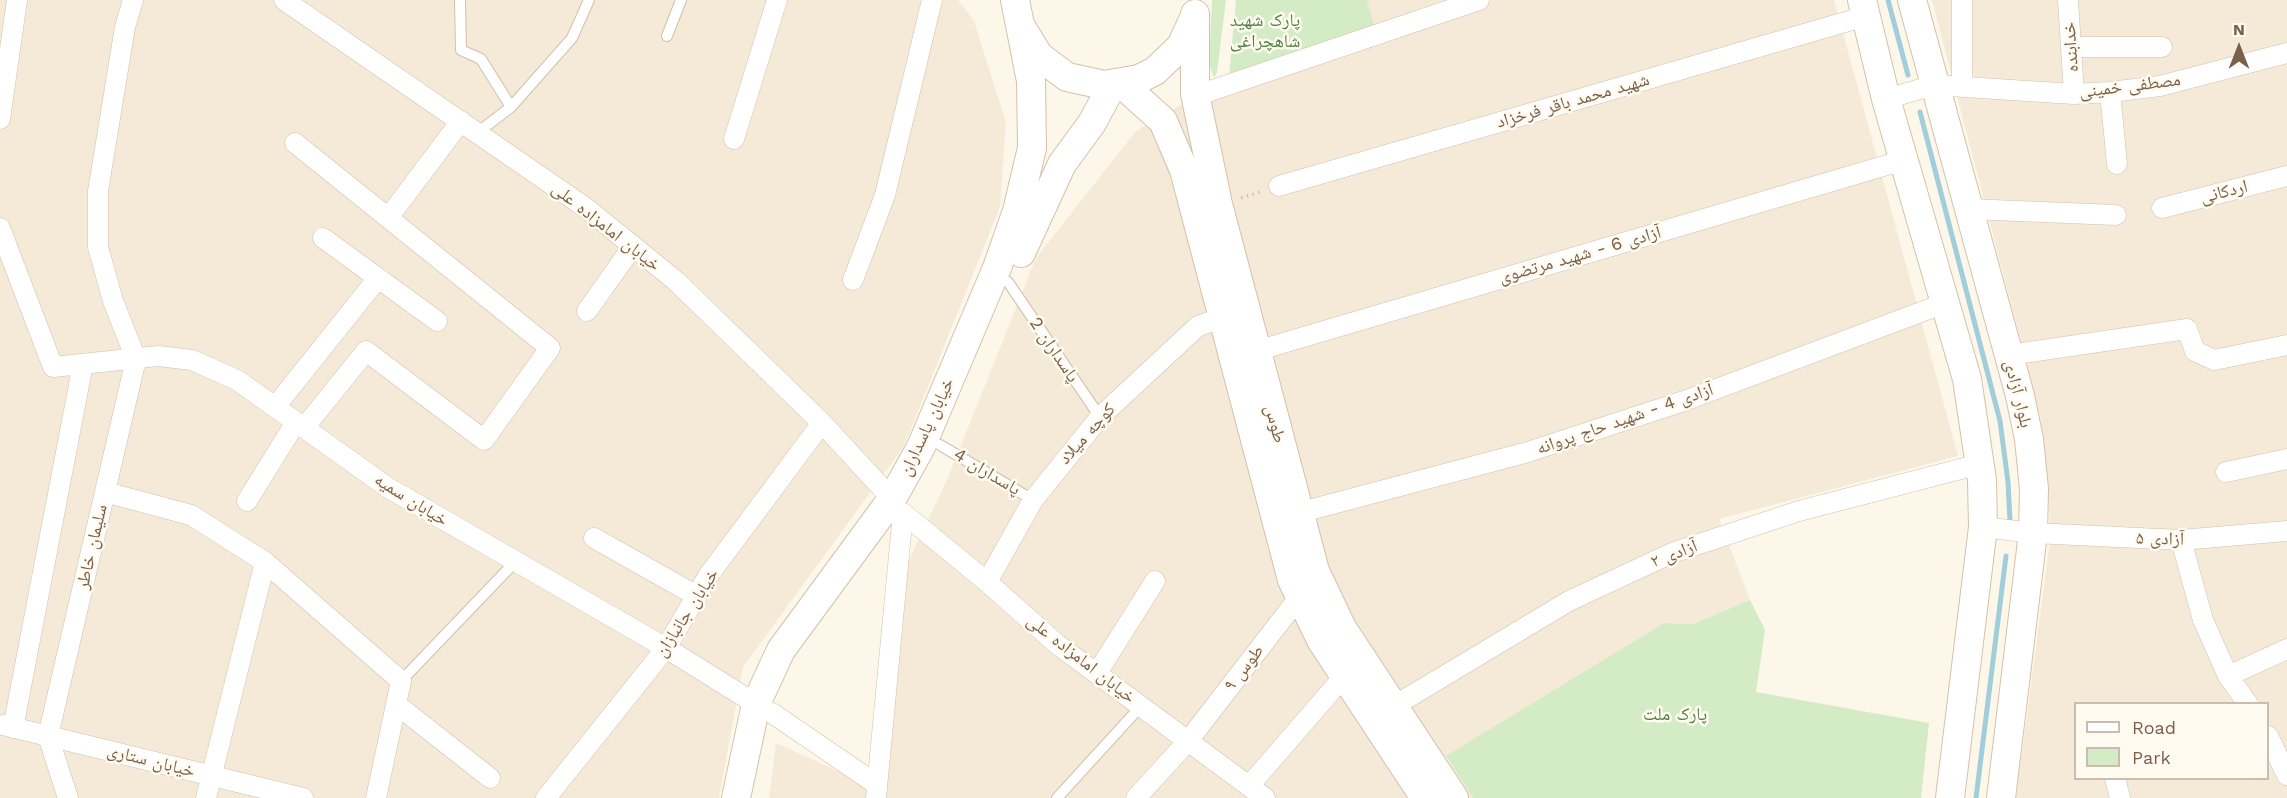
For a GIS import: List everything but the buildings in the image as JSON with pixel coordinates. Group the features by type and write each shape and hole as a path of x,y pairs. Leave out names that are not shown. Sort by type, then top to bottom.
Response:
{"street":[{"path":"0,119 17,0"},
{"path":"133,0 125,27 98,191 98,247 112,301 136,359"},
{"name":"خیابان امامزاده علی","path":"284,0 586,208 676,281 822,423 897,506 1058,645 1257,792"},
{"path":"734,139 777,0"},
{"path":"853,280 885,195 932,0"},
{"path":"1207,92 1479,0"},
{"name":"بلوار آزادی","path":"1911,0 2009,355 2029,439 2034,489 2033,533 2001,798"},
{"path":"1962,0 1962,85"},
{"name":"خدابنده","path":"2068,0 2074,94"},
{"path":"1014,11 1029,43 1053,68 1085,82 1117,84 1139,79 1169,60 1185,39 1196,7"},
{"name":"طوس","path":"1196,7 1195,94 1218,204 1315,571 1342,628 1454,798"},
{"path":"1864,8 1886,99 1966,379 1980,464 1983,527 1950,798"},
{"name":"شهید محمد باقر فرخزاد","path":"1279,186 1864,8"},
{"name":"خیابان پاسداران","path":"897,506 997,268 1017,211 1032,148 1031,81 1014,11"},
{"path":"2071,47 2162,47"},
{"name":"مصطفی خمینی","path":"1886,99 1934,85 2074,94 2110,92 2160,86 2287,53"},
{"name":"خیابان پاسداران","path":"736,798 764,708 779,689 795,659 940,445 1008,282 1062,164 1117,84"},
{"name":"طوس","path":"1117,84 1162,122 1184,170 1292,580 1321,640 1425,798"},
{"path":"2110,92 2117,164"},
{"path":"388,218 469,127"},
{"path":"247,501 300,425 366,351 484,440 550,348 295,143"},
{"name":"آزادی 6 - شهید مرتضوی","path":"1256,351 1904,159"},
{"name":"اردکانی","path":"2162,208 2287,176"},
{"path":"1968,209 2116,215"},
{"name":"خیابان سمیه","path":"0,228 53,367 158,356 192,360 237,380 387,488 666,648 764,708 876,791"},
{"path":"323,238 436,321"},
{"path":"587,311 633,246"},
{"path":"275,407 378,278"},
{"name":"آزادی 4 - شهید حاج پروانه","path":"1298,513 1528,452 1687,400 1945,303"},
{"name":"کوچه میلاد","path":"987,582 1033,500 1100,417 1198,326 1222,318"},
{"path":"2009,355 2187,329 2195,351 2214,360 2287,345"},
{"name":"سلیمان خاطر","path":"48,736 136,359"},
{"path":"7,726 83,364"},
{"name":"خیابان جانبازان","path":"546,798 666,648 708,576 822,423"},
{"path":"2226,472 2287,459"},
{"name":"آزادی ۲","path":"1394,706 1569,601 1671,553 1799,511 1980,464"},
{"path":"105,492 191,515 265,562 401,681 376,798"},
{"path":"876,791 897,506"},
{"name":"آزادی ۵","path":"1983,527 2033,533 2181,540 2287,531"},
{"path":"594,538 697,596"},
{"path":"2181,540 2203,620 2228,675 2247,702"},
{"path":"206,798 265,562"},
{"path":"1097,674 1155,581"},
{"name":"طوس ۹","path":"1136,798 1188,741 1300,596"},
{"path":"2228,675 2287,649"},
{"path":"1257,792 1345,675"},
{"path":"396,704 490,778"},
{"name":"خیابان پاسداران","path":"752,798 764,708"},
{"name":"خیابان ستاری","path":"7,726 303,798"},
{"path":"48,736 68,798"},
{"path":"2269,738 2287,775"},
{"path":"2116,780 2120,798"}],"lane":[{"path":"460,0 461,50 481,59 511,107"},
{"path":"469,127 511,107 572,38 589,0"},
{"path":"667,36 681,0"},
{"name":"پاسداران 2","path":"1008,282 1100,417"},
{"name":"پاسداران 4","path":"940,445 1033,500"},
{"path":"401,681 515,562"},
{"path":"1057,798 1142,706"}],"path":[{"path":"1218,204 1279,186"}],"shaded area":[{"path":"0,0 958,0 974,21 1006,123 1000,207 904,446 743,667 719,798 0,798"},
{"path":"1367,0 1834,0 1958,456 1719,519 1750,600 1693,624 1664,623 1446,757 1473,798 769,798 776,743 884,792 906,566 947,480 1036,258 1136,131 1229,77 1373,25"},
{"path":"1932,0 2287,0 2287,798 2016,798 2051,533 2041,419"}],"green space":[{"path":"1212,0 1226,0 1217,72 1214,78 1209,63"},
{"name":"پارک شهید شاهچراغی","path":"1236,0 1367,0 1374,25 1229,77"},
{"name":"پارک ملت","path":"1750,600 1765,630 1756,692 1929,723 1921,798 1473,798 1446,756 1664,623 1693,624"}],"waterway":[{"path":"1888,0 1908,75"},
{"path":"1920,112 2000,421 2008,482 2010,521"},
{"path":"1976,798 2006,556"}]}
